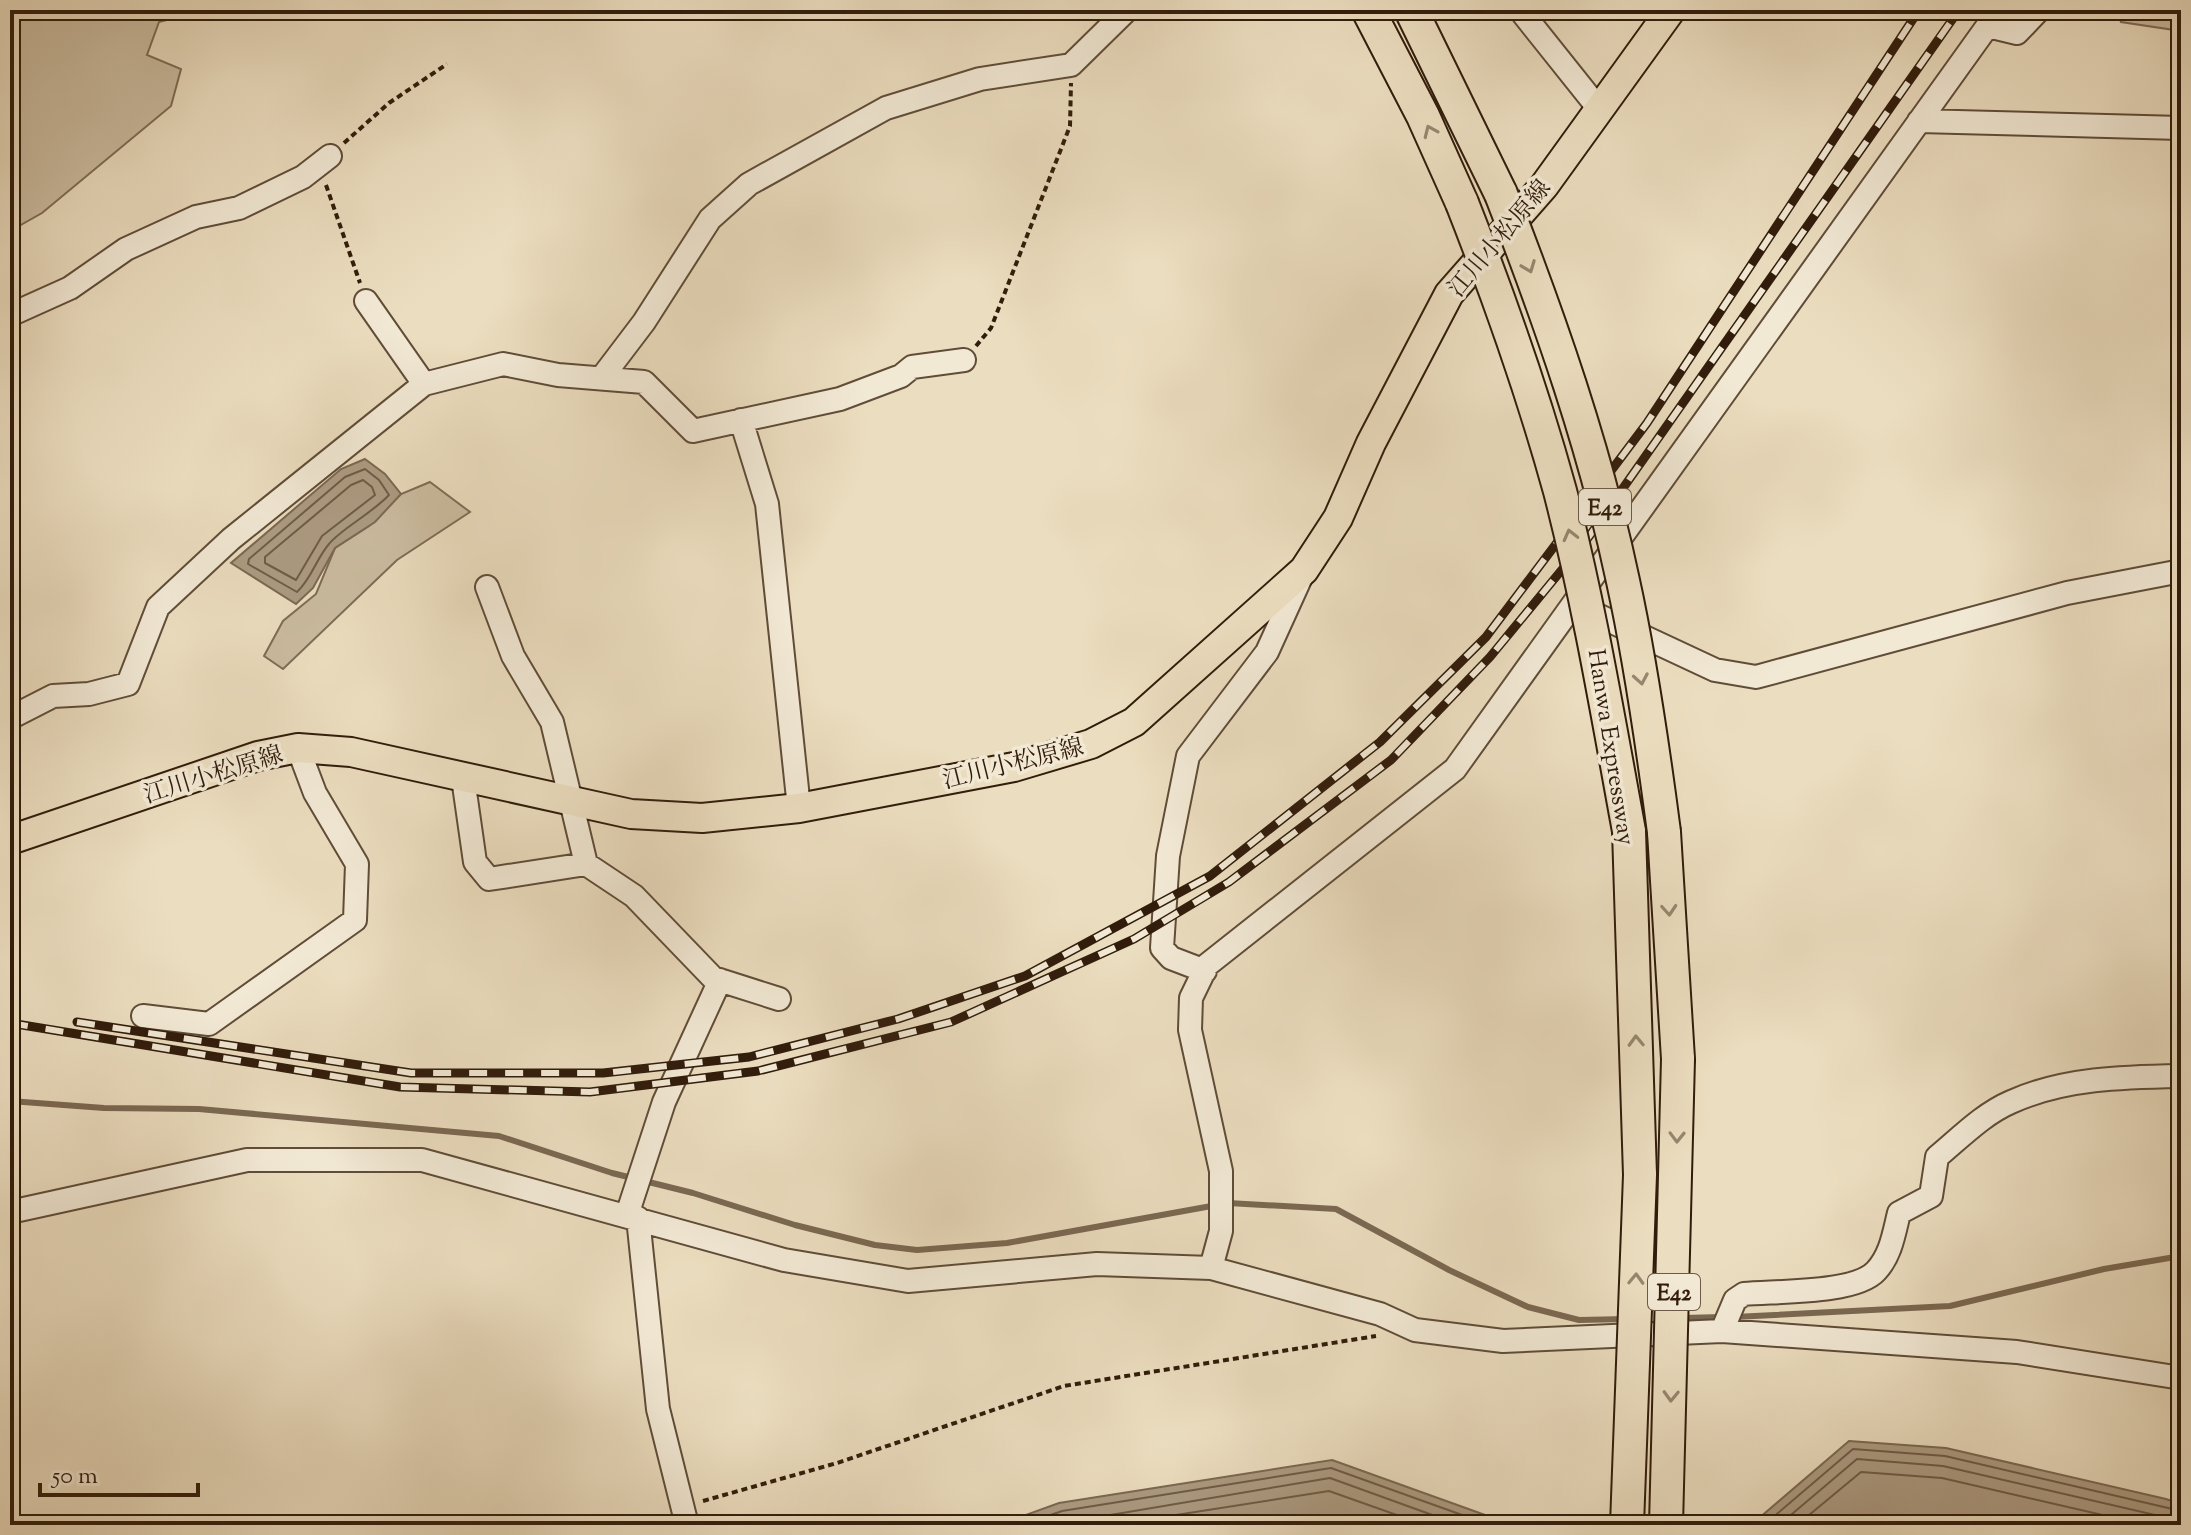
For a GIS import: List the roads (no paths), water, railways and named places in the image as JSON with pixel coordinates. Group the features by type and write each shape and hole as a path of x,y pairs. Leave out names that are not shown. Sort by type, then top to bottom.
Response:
{"highway":[{"name":"Hanwa Expressway","path":"1368,10 1423,116 1462,203 1503,310 1559,490 1597,653 1629,831 1640,1175 1627,1525"},
{"name":"Hanwa Expressway","path":"1411,10 1501,194 1545,309 1597,479 1623,580 1664,832 1678,1059 1666,1525"}],"main road":[{"name":"江川小松原線","path":"10,840 258,756 298,748 351,752 631,814 702,818 799,808 1014,767 1091,744 1134,722 1304,570 1338,518 1371,443 1449,294 1544,186 1671,10"}],"street":[{"path":"603,376 644,322 710,219 749,184 886,108 980,79 1071,65 1127,10"},
{"path":"1520,10 1599,109"},
{"path":"1211,1268 1221,1231 1221,1171 1190,1030 1191,998 1207,965 1455,769 1994,18 2017,33 2039,10"},
{"path":"1919,121 2181,128"},
{"path":"10,315 70,288 126,249 196,217 239,208 303,177 325,160"},
{"path":"366,301 424,384"},
{"path":"10,718 53,696 89,694 128,684 158,607 231,539 424,384 503,364 558,375 603,376 644,382 693,431 840,399 901,376 912,367 964,360"},
{"path":"741,420 767,504 799,808"},
{"path":"1205,971 1171,958 1162,948 1168,856 1188,756 1267,652 1304,570"},
{"path":"1573,603 1715,670 1756,677 2067,593 2181,571"},
{"path":"487,587 513,656 552,722 586,864"},
{"path":"143,1016 209,1024 355,920 357,864 315,793 298,748"},
{"path":"463,778 475,862 489,879 586,864 634,896 713,978 779,999"},
{"path":"684,1516 658,1409 633,1217 664,1102 720,980"},
{"path":"1722,1331 1735,1300 1744,1294 1845,1286 1875,1273 1888,1254 1899,1213 1931,1196 1937,1157 1982,1119 2010,1102 2055,1087 2114,1077 2181,1076"},
{"path":"10,1212 247,1160 422,1160 784,1260 908,1281 1097,1264 1211,1268 1380,1314 1415,1330 1503,1341 1722,1331 2017,1352 2181,1378"}],"water":[{"path":"365,459 385,474 401,494 375,522 335,548 313,588 296,604 231,563 341,469"},
{"path":"1849,1441 1946,1448 2166,1499 2181,1504 2181,1525 1751,1525"},
{"path":"1332,1460 1513,1525 998,1525 1059,1503"}],"waterway":[{"path":"10,1101 104,1108 199,1109 499,1136 612,1173 693,1193 795,1225 875,1245 917,1250 1007,1243 1217,1205"},
{"path":"1228,1203 1336,1209 1449,1270 1528,1307 1579,1320 1627,1319"},
{"path":"1734,1317 1950,1306 2104,1269 2181,1256"},
{"path":"1682,1318 1723,1317"}],"railway":[{"path":"77,1022 411,1073 603,1073 749,1057 898,1019 1025,976 1210,876 1380,742 1486,637 1647,423 1919,10"},
{"path":"10,1023 400,1087 590,1092 758,1071 951,1022 1134,939 1229,882 1391,760 1490,657 1588,538 1959,10"}]}
